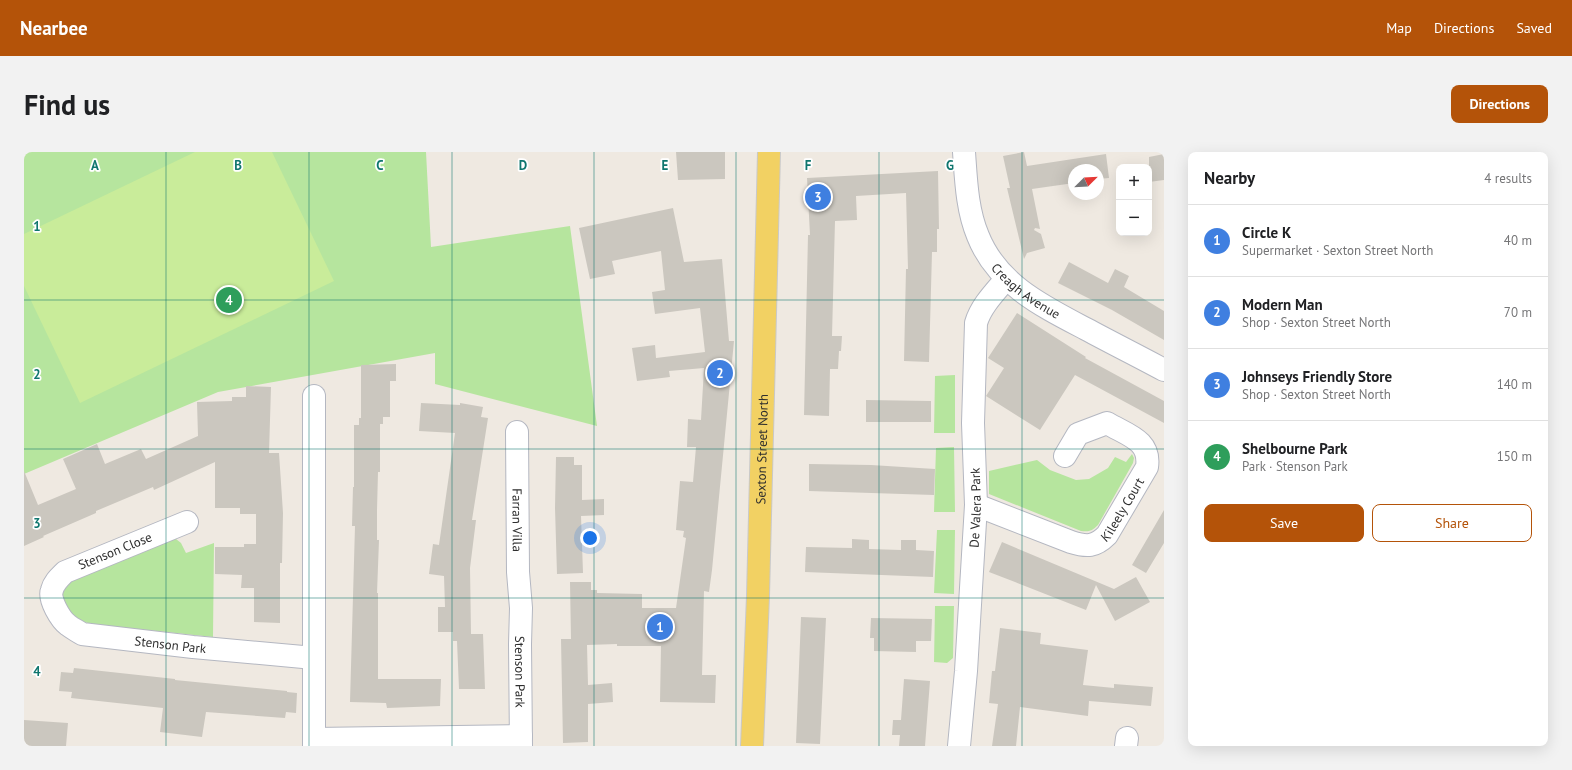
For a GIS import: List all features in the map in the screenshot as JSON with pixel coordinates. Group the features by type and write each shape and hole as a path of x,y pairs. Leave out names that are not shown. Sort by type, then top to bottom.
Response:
{"main road":[{"name":"Sexton Street North","path":"752,746 758,596 769,152"}],"street":[{"name":"Creagh Avenue","path":"964,152 968,198 974,225 990,260 1006,279 1024,295 1045,308 1164,370"},
{"name":"De Valera Park","path":"959,746 966,671 976,506 973,423 976,323 978,315 1006,279"},
{"name":"Stenson Park","path":"314,396 314,743 521,741 521,608"},
{"name":"Kileely Court","path":"976,506 1081,545 1090,545 1100,542 1107,535 1147,467 1148,458 1146,449 1139,442 1107,423 1078,434 1065,456"},
{"name":"Farran Villa","path":"517,432 518,573 521,608"},
{"name":"Stenson Close","path":"51,591 55,582 65,572 187,522"},
{"name":"Stenson Park","path":"51,591 53,604 60,616 67,625 82,634 314,658"}],"green space":[{"path":"24,152 426,152 431,247 570,226 597,426 435,384 435,353 218,392 24,474"},
{"path":"195,152 272,152 334,281 80,403 24,286 24,234"},
{"path":"955,375 955,433 934,433 935,376"},
{"path":"954,447 955,512 934,512 936,448"},
{"path":"1132,454 1134,458 1133,463 1098,525 1090,531 1081,531 989,494 989,471 1037,460 1050,470 1076,480 1089,479 1108,468 1115,457 1126,462"},
{"path":"937,530 955,530 954,594 934,593"},
{"path":"176,539 181,543 186,553 214,543 213,637 91,624 78,620 65,607 62,594 63,589 70,581 169,540"},
{"path":"935,606 954,606 953,658 947,663 934,662"}],"building":[{"path":"676,152 725,152 725,179 678,180"},
{"path":"1024,152 1027,166 1106,154 1109,178 1104,178 1104,164 1068,164 1068,184 1032,189 1040,229 1035,228 1034,230 1041,234 1045,248 1027,253 1024,259 1007,188 1010,188 1003,156"},
{"path":"1164,154 1164,180 1152,182 1152,164 1149,164 1149,157"},
{"path":"938,171 939,229 937,229 937,252 932,252 929,362 904,361 906,269 908,269 906,193 856,196 857,220 835,221 832,336 842,336 838,369 830,369 829,416 804,415 808,235 810,235 807,178"},
{"path":"673,208 684,262 722,259 729,341 734,341 712,570 709,592 704,591 702,675 716,675 715,703 660,702 661,646 617,646 617,644 587,645 588,685 612,683 613,702 588,704 588,742 563,743 561,639 571,639 570,582 591,582 591,590 597,590 597,593 642,594 642,608 676,608 686,538 683,537 684,531 676,530 680,481 693,482 696,447 687,447 688,419 701,420 704,368 669,371 670,377 637,381 632,348 655,345 656,358 705,352 700,308 655,314 652,292 665,290 661,251 612,261 615,274 590,279 579,228"},
{"path":"1069,262 1108,283 1115,269 1129,276 1124,287 1164,311 1164,340 1112,310 1058,283"},
{"path":"1017,313 1086,357 1085,358 1164,401 1164,423 1075,375 1040,430 986,396 1004,368 988,358"},
{"path":"396,364 396,381 390,381 390,417 383,417 383,424 380,424 380,472 378,472 377,510 377,540 379,540 377,593 378,679 441,679 440,706 387,708 386,703 350,702 355,526 352,526 354,487 354,425 359,425 359,418 361,418 361,365"},
{"path":"246,386 271,387 269,453 279,453 283,513 282,563 280,563 280,623 254,622 254,588 241,588 242,575 215,574 215,547 244,547 244,544 256,544 256,514 240,514 240,508 215,508 215,462 154,490 153,487 96,511 96,513 24,546 24,471 38,505 76,489 63,459 97,444 105,464 141,449 146,459 198,436 197,402 232,401 232,397 246,397"},
{"path":"866,400 931,401 931,422 866,422"},
{"path":"421,403 460,405 460,403 483,407 481,417 488,418 472,520 476,520 470,568 471,634 483,634 485,689 459,689 457,641 453,641 453,632 438,632 438,607 445,607 444,576 429,574 433,544 439,545 455,433 419,431"},
{"path":"556,457 574,457 574,465 582,465 582,500 604,499 604,515 581,516 583,573 557,574 555,508"},
{"path":"809,464 871,465 935,469 934,495 809,491"},
{"path":"1164,510 1164,543 1146,573 1132,565"},
{"path":"852,539 869,540 869,549 901,550 901,540 916,540 916,550 934,551 933,577 805,572 806,547 852,548"},
{"path":"1002,542 1114,589 1136,577 1150,602 1115,621 1096,585 1086,610 989,572"},
{"path":"801,617 826,618 820,744 796,743"},
{"path":"871,618 932,619 931,641 916,641 916,652 874,651 874,638 870,638"},
{"path":"1000,628 1041,633 1040,644 1088,650 1083,685 1114,688 1114,684 1153,687 1151,706 1089,701 1088,716 1020,707 1016,746 992,746 998,704 989,703 992,671 995,671"},
{"path":"74,668 297,693 296,713 286,712 285,718 206,712 202,737 160,732 163,708 71,698 72,692 59,691 61,672 73,673"},
{"path":"904,679 930,681 925,746 899,746 900,735 892,735 893,720 901,720"},
{"path":"24,720 68,723 66,746 24,746"}],"place":[{"name":"Johnseys Friendly Store","path":"818,197"},
{"name":"Shelbourne Park","path":"229,300"},
{"name":"Modern Man","path":"720,373"},
{"name":"Circle K","path":"660,627"}]}
